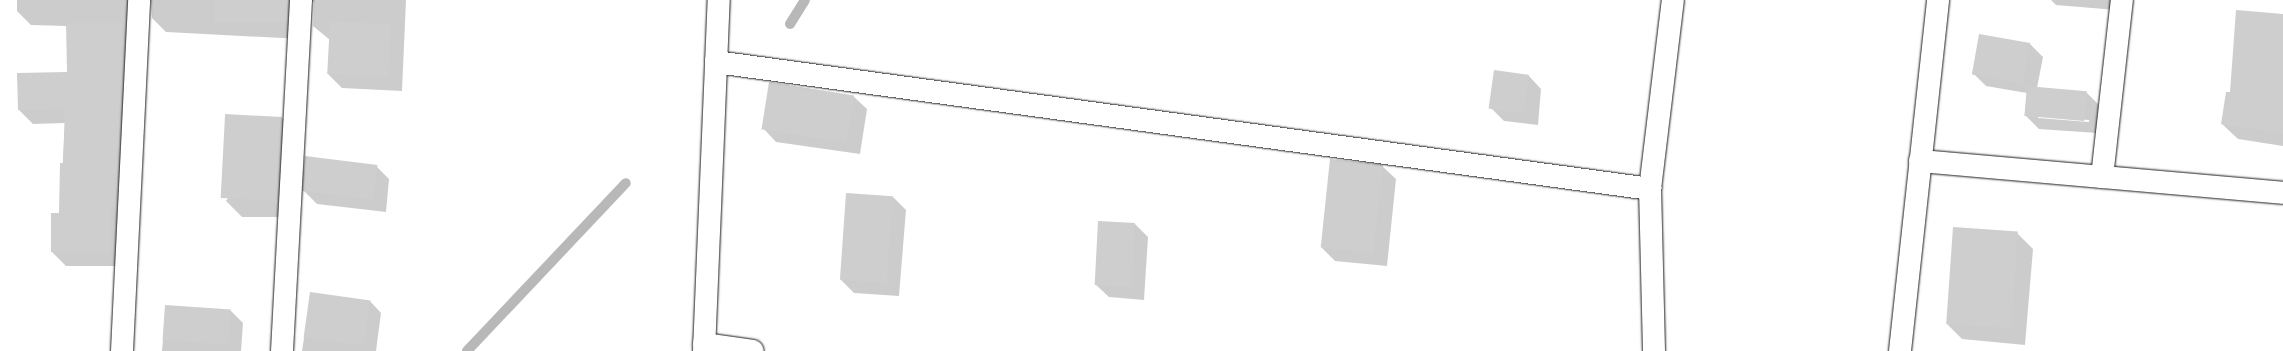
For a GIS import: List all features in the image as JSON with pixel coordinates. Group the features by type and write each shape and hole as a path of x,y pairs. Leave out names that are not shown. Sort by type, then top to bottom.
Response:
{"street":[{"path":"122,351 139,0"},
{"path":"282,351 302,0"},
{"path":"719,0 704,347 753,351"},
{"path":"1654,351 1650,189 1674,0"},
{"path":"1900,351 1938,0"},
{"path":"2102,177 2122,0"},
{"path":"716,62 1650,189"},
{"path":"1920,161 2283,193"}],"building":[{"path":"214,0 288,0 288,22 214,22"},
{"path":"2236,10 2283,14 2283,134 2221,124 2226,92 2230,92"},
{"path":"330,21 391,24 388,77 327,74"},
{"path":"66,23 122,23 122,95 117,206 110,206 110,252 51,252 51,213 59,213 60,163 63,163 65,109 18,110 17,73 67,72"},
{"path":"1979,34 2030,43 2023,83 1972,74"},
{"path":"1494,70 1529,75 1523,113 1489,109"},
{"path":"769,82 854,95 846,143 761,129"},
{"path":"2027,86 2087,91 2084,121 2024,116"},
{"path":"225,114 282,117 278,201 221,198"},
{"path":"305,156 377,165 373,200 301,191"},
{"path":"1330,159 1383,165 1373,253 1321,248"},
{"path":"846,193 893,196 887,283 840,280"},
{"path":"1098,221 1135,223 1132,287 1095,285"},
{"path":"1953,227 2018,232 2011,328 1946,324"},
{"path":"310,292 370,300 364,346 304,338"},
{"path":"165,305 231,310 228,345 163,340"}],"waterway":[{"path":"790,24 805,0"},
{"path":"467,351 626,183"}]}
